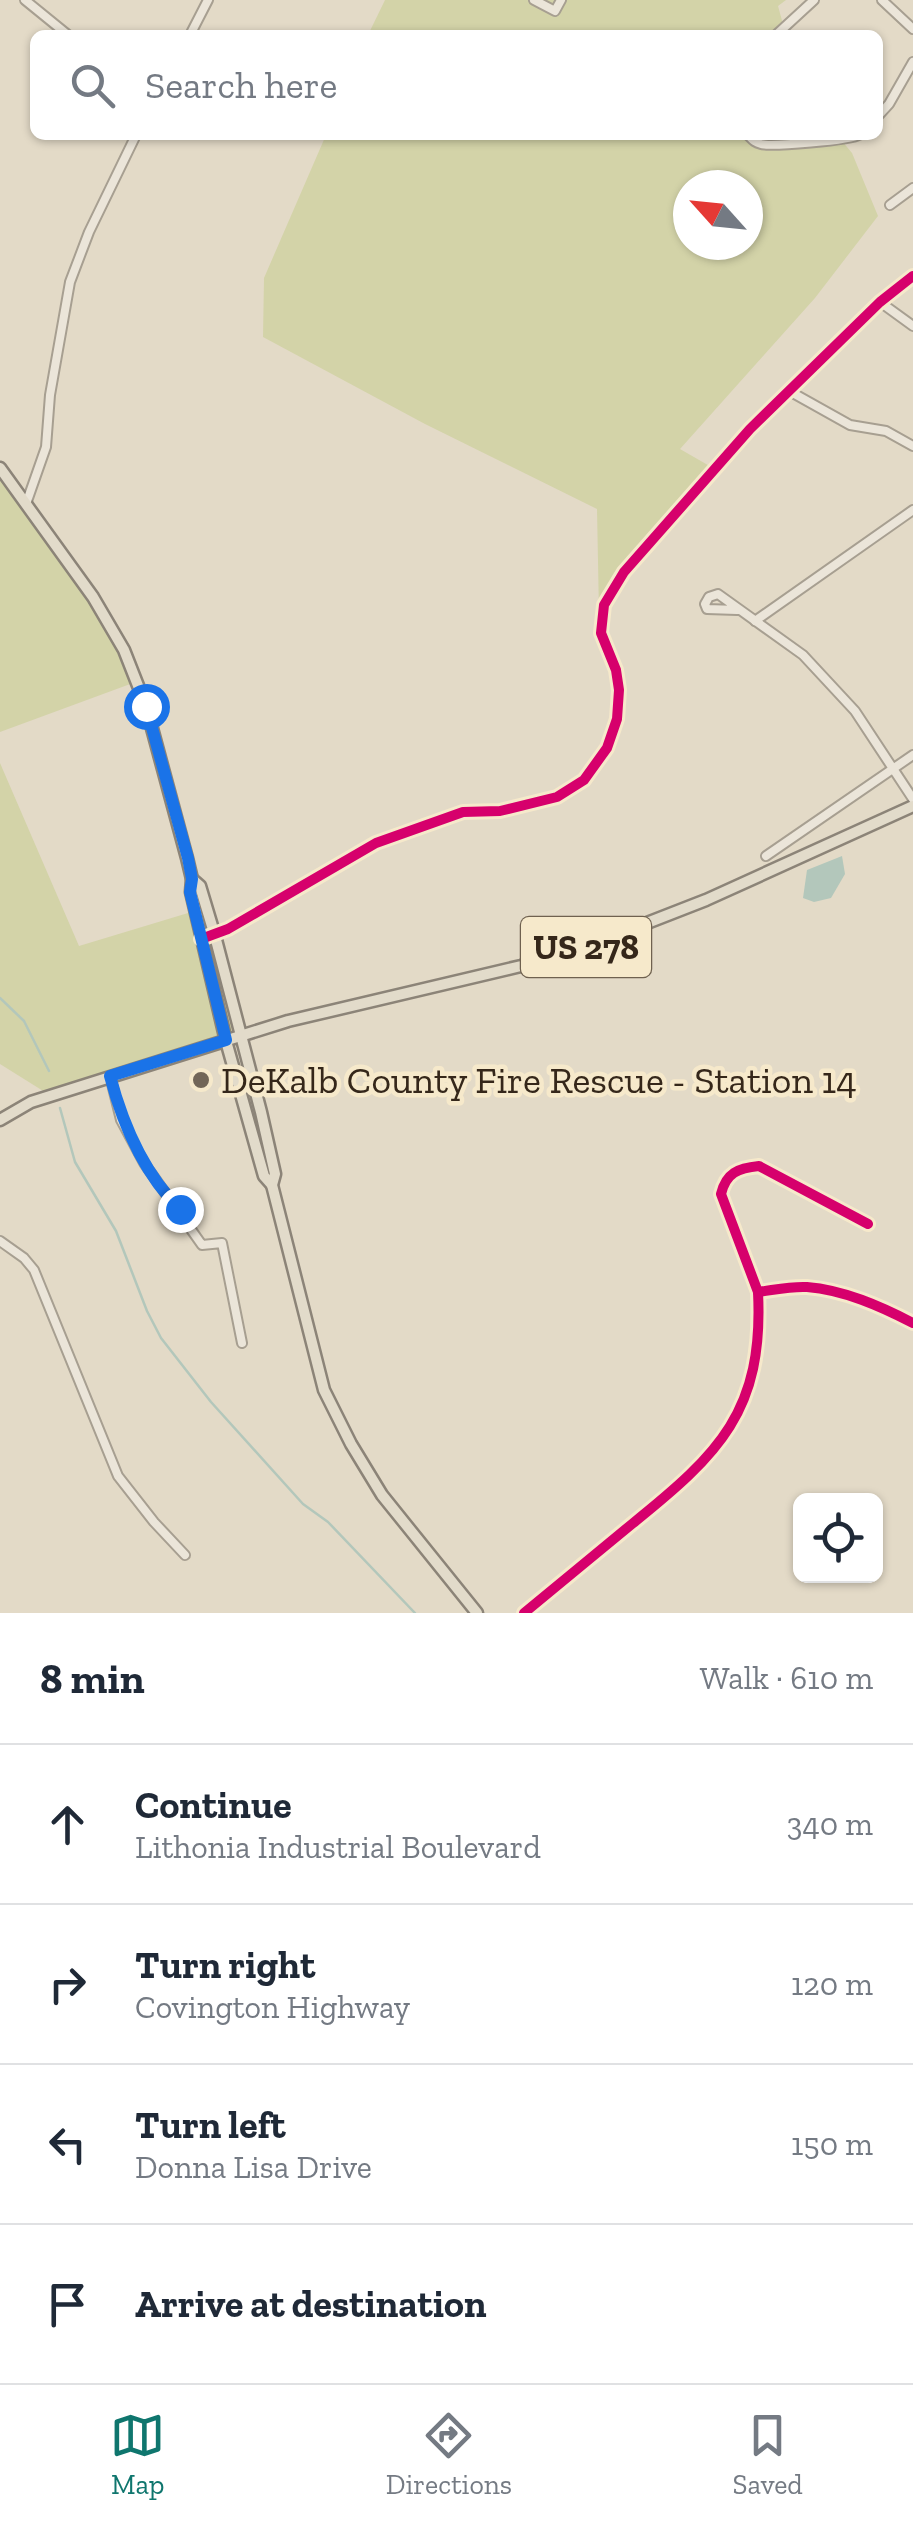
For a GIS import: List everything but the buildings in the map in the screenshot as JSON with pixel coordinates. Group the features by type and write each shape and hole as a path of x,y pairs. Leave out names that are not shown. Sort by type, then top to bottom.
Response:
{"main road":[{"path":"0,468 94,598 124,650 146,706 192,879 190,892 226,1040 264,1176 272,1186 324,1390 382,1495 476,1613"},
{"name":"US 278","path":"0,1120 31,1102 288,1021 521,966 588,946 706,900 913,802"},
{"path":"192,879 200,886 215,936 275,1174 272,1186"}],"street":[{"path":"25,0 62,30"},
{"path":"193,30 208,0"},
{"path":"534,0 555,11 562,0"},
{"path":"781,30 814,0"},
{"path":"882,0 913,29"},
{"path":"883,111 913,62"},
{"path":"26,504 46,447 50,395 70,282 89,232 134,140"},
{"path":"758,140 767,145 850,140"},
{"path":"890,205 913,188"},
{"path":"202,938 215,936 376,843 462,812 500,811 558,797 584,780 607,748 618,710 616,670 601,633 604,604 624,572 750,429 880,302 913,276"},
{"path":"880,302 913,326"},
{"path":"791,392 850,424 886,431 913,446"},
{"path":"755,621 913,510"},
{"path":"737,610 803,655 855,711 913,802"},
{"path":"766,856 913,755"},
{"path":"110,1076 122,1120 144,1163 202,1245 222,1244 242,1343"},
{"path":"524,1613 712,1455 736,1416 753,1373 760,1327 758,1292 722,1204 724,1182 732,1172 759,1166 868,1224"},
{"path":"0,1241 34,1270 118,1476 185,1555"},
{"path":"758,1292 806,1287 843,1294 913,1323"}],"green space":[{"path":"385,0 786,0 778,6 785,30 370,30"},
{"path":"324,140 841,140 852,153 878,216 815,298 680,449 713,468 599,614 597,509 425,424 263,337 264,278"},
{"path":"0,467 103,609 133,683 0,732"},
{"path":"0,763 79,946 198,910 241,1036 56,1099 0,1064"}],"shaded area":[{"path":"842,856 845,874 831,898 814,902 803,898 807,870"}],"waterway":[{"path":"0,998 24,1021 49,1071"},
{"path":"60,1108 75,1162 116,1231 161,1338 211,1402 303,1504 328,1522 415,1613"}],"cycle path":[{"path":"201,939 228,929 376,843 463,812 500,811 557,797 584,780 607,748 617,719 616,670 601,633 604,605 624,572 750,429 880,302 913,276"},
{"path":"868,1224 759,1166 734,1173 721,1194 758,1292 795,1287 835,1291 913,1323"},
{"path":"524,1613 663,1499 712,1451 744,1399 753,1369 758,1292"}],"place":[{"name":"DeKalb County Fire Rescue - Station 14","path":"201,1080"}],"route":[{"path":"146,706 188,858 190,892 226,1040 110,1076 122,1120 144,1163 180,1209"}]}
